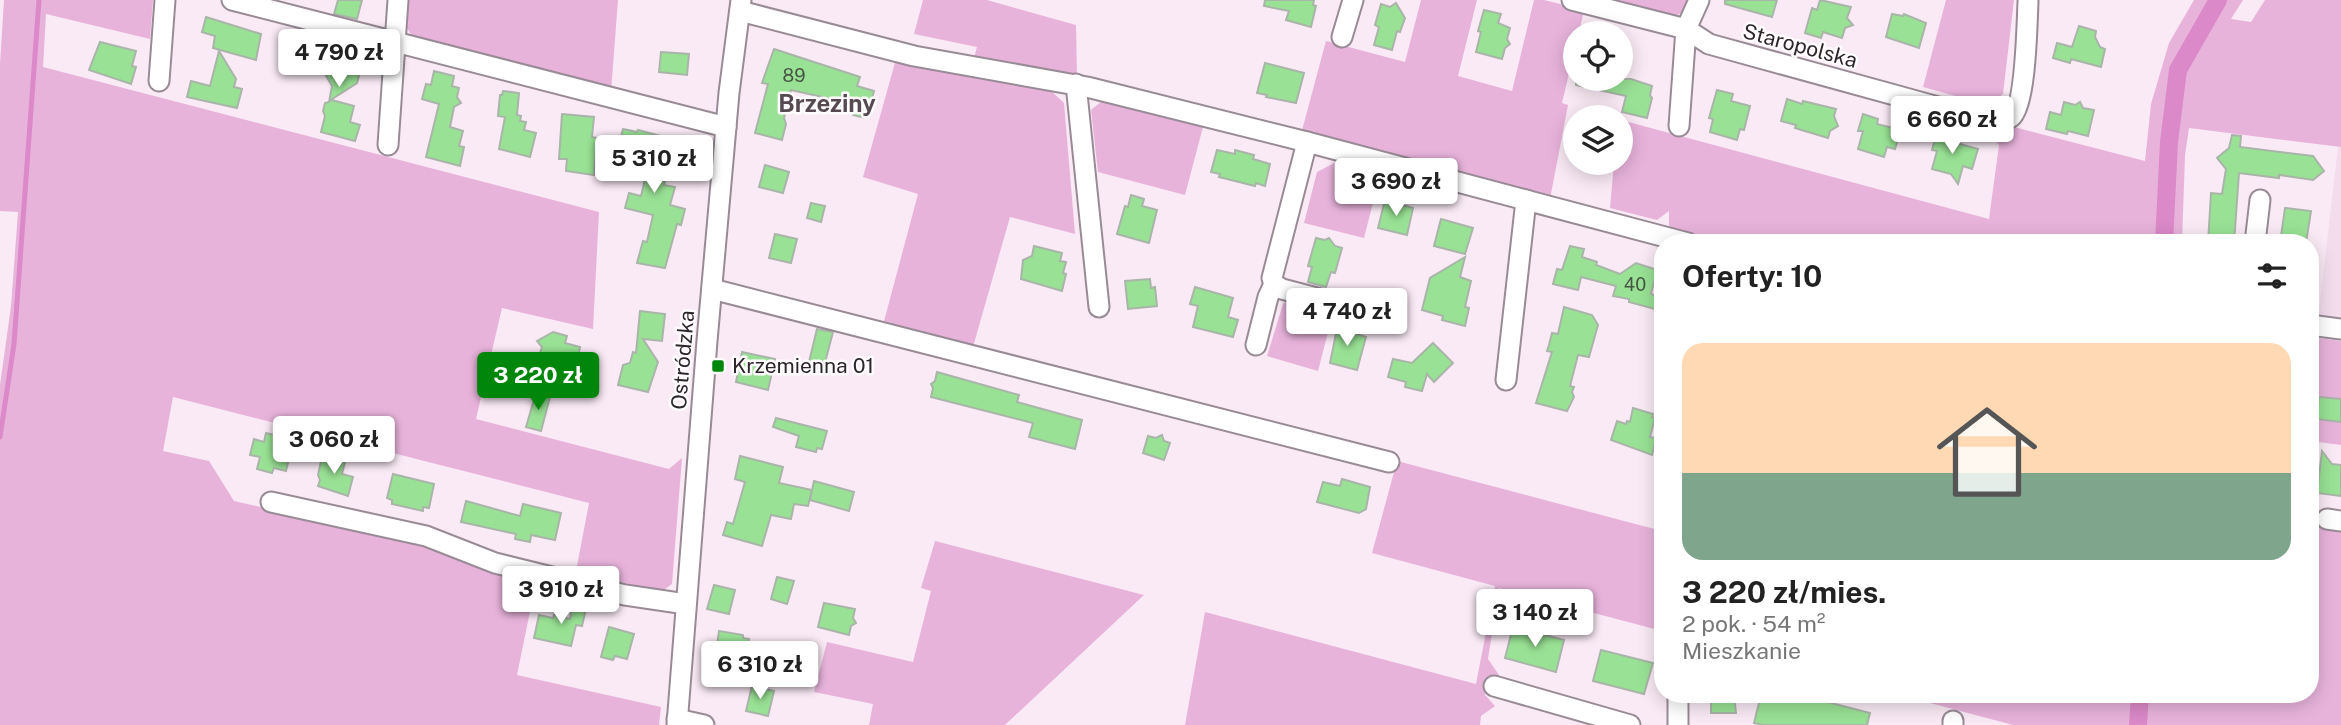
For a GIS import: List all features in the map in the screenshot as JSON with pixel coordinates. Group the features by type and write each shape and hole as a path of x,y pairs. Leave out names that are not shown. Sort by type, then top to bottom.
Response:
{"street":[{"path":"159,81 165,0"},
{"path":"232,0 726,127"},
{"path":"388,145 398,0"},
{"path":"1342,37 1353,0"},
{"name":"Staropolska","path":"1572,0 1686,29 1709,44 1989,121 2008,119 2017,111 2026,58 2028,2"},
{"path":"1679,126 1686,29 1699,0"},
{"path":"740,5 914,56 1076,84 1654,234"},
{"name":"Ostródzka","path":"677,722 726,127 740,5"},
{"path":"1076,84 1099,307"},
{"path":"1307,142 1272,278 1274,284 1282,289 1370,312"},
{"path":"1506,380 1526,200"},
{"path":"2256,234 2260,200"},
{"path":"1256,345 1274,284"},
{"path":"712,289 1390,462"},
{"path":"2319,325 2341,329"},
{"path":"271,502 426,537 495,563 586,586 686,604"},
{"path":"1494,687 1630,725"},
{"path":"1678,703 1678,725"},
{"path":"1555,725 1558,705"},
{"path":"677,722 704,725"}],"shaded area":[{"path":"4,0 153,0 150,39 46,14 43,67 599,212 593,329 502,308 476,419 669,469 682,458 672,584 661,592 576,571 589,503 173,397 163,451 209,461 234,501 431,546 536,582 517,675 661,707 659,725 0,725 0,385 11,306 18,212 0,211 0,64"},
{"path":"409,0 618,0 611,92 412,36 407,28"},
{"path":"923,0 987,0 1076,25 1077,77 974,58 977,47 914,34"},
{"path":"1421,0 1477,0 1458,76 1512,91 1534,0 1584,10 1582,21 1563,21 1565,91 1562,103 1568,105 1563,105 1563,131 1550,199 1301,134 1326,41 1405,62"},
{"path":"1598,0 1687,0 1682,13 1669,18"},
{"path":"1946,0 2014,0 2003,94 1988,105 1923,87"},
{"path":"2194,0 2243,0 2231,19 2251,22 2265,0 2341,0 2341,147 2189,128 2185,155 2182,234 1684,234 1669,230 1669,211 1657,220 1610,208 1613,175 1633,175 1633,123 1989,219 1999,145 1986,130 2014,127 2145,161 2151,104 2169,43"},
{"path":"896,59 1048,88 1064,103 1075,234 1010,217 973,347 883,325 918,194 863,177"},
{"path":"1102,101 1203,127 1185,195 1098,172 1091,110"},
{"path":"2338,147 2341,147 2341,322 2319,319"},
{"path":"1334,163 1380,175 1364,238 1304,223 1317,172"},
{"path":"1291,298 1334,309 1318,371 1267,356 1283,304"},
{"path":"2319,338 2341,341 2341,445 2319,442"},
{"path":"1397,461 1654,529 1654,629 1499,588 1488,659 1499,675 1497,684 1487,680 1485,695 1495,706 1481,716 1480,725 1185,725 1205,612 1476,684 1495,586 1372,553"},
{"path":"2319,524 2341,527 2341,725 2013,725 1930,703 2319,703"},
{"path":"935,541 1144,595 1005,725 869,725 873,704 814,692 827,642 913,662 931,591 921,588"}],"building":[{"path":"338,0 362,0 357,19 334,14"},
{"path":"1265,0 1314,0 1313,5 1316,6 1311,27 1286,20 1289,11 1264,6"},
{"path":"1725,0 1777,0 1772,17 1725,4"},
{"path":"1820,0 1851,7 1847,18 1853,25 1845,28 1842,38 1823,32 1821,38 1805,33 1812,8 1817,10"},
{"path":"1396,3 1405,18 1400,32 1397,31 1392,50 1374,45 1379,27 1375,25 1381,4 1390,7"},
{"path":"1484,10 1501,14 1498,23 1510,28 1507,39 1510,44 1505,48 1502,59 1476,52"},
{"path":"1892,14 1904,14 1926,23 1919,48 1886,37"},
{"path":"206,17 261,34 256,60 213,48 215,36 202,32"},
{"path":"2079,26 2096,31 2095,37 2100,47 2105,49 2101,67 2071,59 2070,63 2053,58 2057,43 2072,47"},
{"path":"100,42 136,51 132,66 136,67 131,84 89,70"},
{"path":"320,46 341,48 344,52 364,57 357,83 329,101 332,86 324,72 314,70 310,65"},
{"path":"774,49 860,77 857,86 874,91 868,113 861,117 853,115 852,111 834,106 836,100 791,90 782,140 755,133 768,84 762,83"},
{"path":"219,51 236,79 234,87 242,89 237,108 187,97 191,81 210,86"},
{"path":"661,52 689,54 687,75 659,72"},
{"path":"1265,63 1304,73 1296,103 1257,93"},
{"path":"434,71 454,76 452,86 459,88 457,97 461,103 454,107 450,127 463,131 459,146 464,147 460,166 426,157 439,104 422,99 426,84 431,85"},
{"path":"1633,80 1652,86 1647,118 1633,115 1633,105 1624,105 1626,96 1603,91 1633,91"},
{"path":"1717,90 1733,94 1731,101 1750,106 1744,130 1740,129 1737,140 1710,132 1713,119 1709,118"},
{"path":"503,91 519,93 517,115 521,116 520,121 526,122 524,130 536,133 530,157 499,149 505,117 498,116 500,95"},
{"path":"1787,99 1836,109 1834,116 1838,126 1830,131 1828,138 1781,121"},
{"path":"329,101 354,106 350,122 360,125 355,141 321,132 325,103"},
{"path":"2064,102 2075,105 2080,102 2083,108 2094,110 2088,136 2046,129 2050,112 2061,115"},
{"path":"562,114 594,117 592,137 597,138 594,175 566,171 567,159 559,159"},
{"path":"1863,114 1878,119 1877,124 1901,130 1895,149 1887,147 1884,157 1858,149 1863,131 1858,131"},
{"path":"623,129 638,130 675,140 664,185 675,187 670,205 685,209 681,225 677,224 665,268 637,263 643,241 647,242 653,215 625,208 629,193 641,196 650,159 618,148"},
{"path":"1937,132 1955,136 1953,142 1978,149 1972,169 1963,166 1958,184 1951,174 1932,169 1937,151 1932,150"},
{"path":"2232,135 2241,136 2240,147 2313,156 2324,171 2313,180 2239,173 2235,234 2209,234 2211,193 2222,194 2226,169 2217,158 2229,148"},
{"path":"1217,150 1235,154 1235,150 1254,155 1253,159 1270,164 1265,186 1219,177 1220,174 1211,172"},
{"path":"765,165 789,172 783,193 759,187"},
{"path":"1131,195 1144,199 1142,206 1157,210 1149,243 1117,234"},
{"path":"1385,200 1413,208 1407,235 1378,228"},
{"path":"811,203 825,206 821,222 807,218"},
{"path":"2285,208 2311,211 2307,234 2281,234"},
{"path":"1441,219 1473,228 1465,254 1434,246"},
{"path":"775,234 797,239 791,263 769,258"},
{"path":"1316,238 1329,238 1335,246 1342,248 1335,273 1331,272 1326,287 1308,282 1312,267 1308,266"},
{"path":"1034,246 1062,253 1060,261 1066,262 1063,273 1066,274 1062,291 1021,279 1023,260 1032,256"},
{"path":"1570,246 1584,249 1582,257 1620,274 1636,263 1654,269 1651,294 1654,295 1654,309 1613,296 1616,286 1581,277 1578,290 1553,284 1557,269 1562,270"},
{"path":"1465,257 1460,277 1471,281 1465,307 1469,308 1465,326 1442,320 1443,316 1422,310 1430,278"},
{"path":"1150,279 1151,288 1155,287 1157,306 1128,309 1125,281"},
{"path":"1195,287 1233,298 1228,317 1238,320 1233,337 1193,327 1198,306 1190,304"},
{"path":"1564,307 1592,315 1598,325 1589,357 1578,355 1570,386 1574,387 1574,397 1567,411 1536,403 1552,352 1547,351 1552,333 1558,334"},
{"path":"640,311 665,314 662,341 643,339 658,362 648,392 618,385 623,365 630,363 633,352 636,353"},
{"path":"1338,324 1355,329 1354,333 1366,337 1357,370 1330,363"},
{"path":"817,329 833,332 823,370 808,366"},
{"path":"553,332 567,336 565,343 580,347 577,363 539,356 542,347 537,341"},
{"path":"1433,343 1453,363 1434,382 1427,374 1422,391 1405,387 1406,382 1388,377 1393,359 1412,363"},
{"path":"742,352 775,359 768,390 736,382"},
{"path":"937,372 1019,395 1017,402 1082,420 1075,449 1029,437 1033,423 931,397 931,384 935,381"},
{"path":"536,393 550,397 541,431 526,427"},
{"path":"2319,397 2341,399 2341,422 2319,419"},
{"path":"1633,408 1653,414 1650,437 1654,438 1652,455 1611,440 1617,421 1626,424 1627,421 1630,422"},
{"path":"776,418 827,431 822,449 817,448 816,452 796,447 799,436 773,427"},
{"path":"266,433 304,443 300,461 289,458 286,471 274,468 272,473 257,469 260,457 250,455 254,439 264,442"},
{"path":"1162,435 1164,441 1170,443 1164,460 1143,453 1148,436 1156,438"},
{"path":"2322,451 2332,464 2341,465 2341,496 2319,493"},
{"path":"333,456 345,462 342,474 353,477 348,496 318,486 322,457"},
{"path":"740,456 783,467 779,483 812,490 808,506 794,504 791,519 771,515 762,546 723,535 727,522 733,524 745,482 735,479"},
{"path":"393,474 434,484 429,508 423,507 423,511 392,504 392,500 387,498"},
{"path":"1342,479 1370,487 1366,509 1359,513 1317,502 1323,482 1340,486"},
{"path":"814,481 854,492 849,511 810,500"},
{"path":"466,501 520,516 523,504 561,513 555,540 531,535 530,542 515,539 516,534 461,522"},
{"path":"777,577 794,581 787,604 771,599"},
{"path":"714,585 735,590 729,614 707,609"},
{"path":"573,602 587,604 582,626 576,625 571,646 534,638 539,615 570,619"},
{"path":"824,603 855,609 853,618 856,623 851,626 849,635 818,627"},
{"path":"609,627 634,634 627,659 601,657"},
{"path":"1513,627 1564,640 1556,672 1505,658"},
{"path":"719,631 743,635 743,638 749,639 745,657 751,658 748,679 713,673"},
{"path":"1601,650 1653,663 1644,694 1593,681"},
{"path":"752,686 774,691 768,716 746,711"},
{"path":"1711,703 1735,703 1736,713 1711,713"},
{"path":"1759,703 1831,703 1870,713 1867,725 1754,723"}],"waterway":[{"path":"0,437 14,344 39,0"},
{"path":"2164,234 2169,142 2178,70 2218,0"},
{"path":"2138,725 2139,703"}],"place":[{"name":"Krzemienna 01","path":"718,366"}],"district":[{"name":"Brzeziny","path":"827,104"}]}
